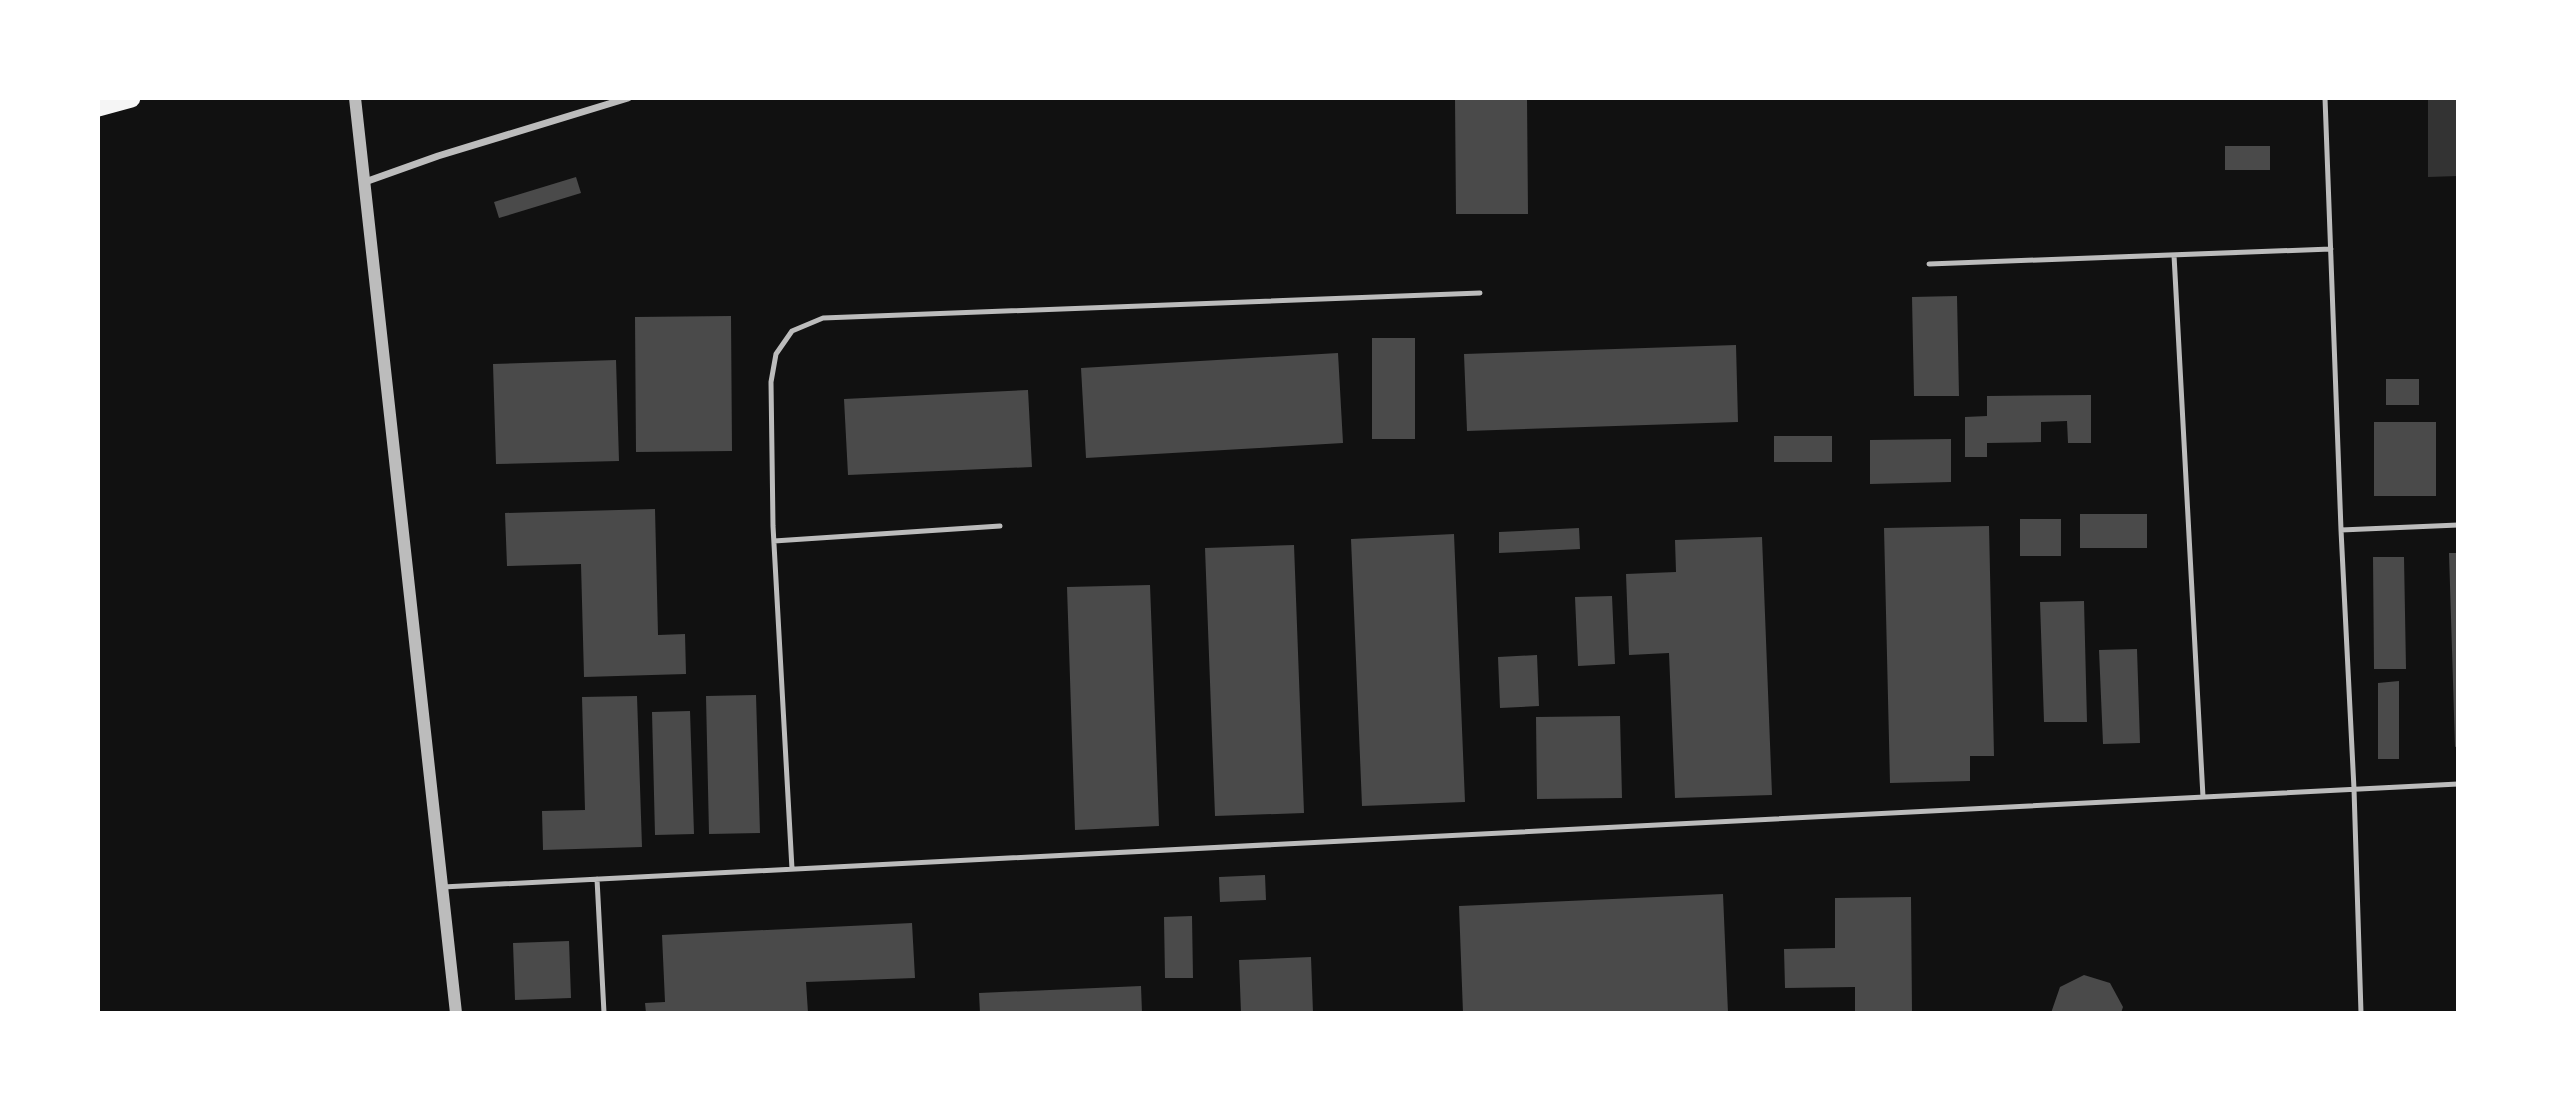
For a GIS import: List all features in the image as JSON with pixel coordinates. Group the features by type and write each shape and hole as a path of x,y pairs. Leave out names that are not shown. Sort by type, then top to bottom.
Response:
{"highway":[{"path":"98,107 131,98"}],"street":[{"path":"355,98 456,1013"},
{"path":"365,182 438,156 628,98"}],"lane":[{"path":"2326,98 2361,1013"},
{"path":"1929,264 2331,249"},
{"path":"2174,255 2203,797"},
{"path":"792,869 774,541 771,382 776,354 792,331 823,318 1480,293"},
{"path":"2341,530 2458,525"},
{"path":"774,541 1000,526"},
{"path":"443,887 2458,784"},
{"path":"597,879 604,1013"}],"shaded area":[{"path":"2428,98 2458,98 2458,176 2428,177"}],"building":[{"path":"1455,98 1527,98 1528,214 1456,214"},
{"path":"2225,146 2270,146 2270,170 2225,170"},
{"path":"576,177 581,193 499,218 494,202"},
{"path":"1957,296 1959,396 1914,396 1912,297"},
{"path":"731,316 732,451 636,452 635,317"},
{"path":"1372,338 1415,338 1415,439 1372,439"},
{"path":"1736,345 1738,422 1467,431 1464,354"},
{"path":"1338,353 1343,443 1086,458 1081,368"},
{"path":"616,360 619,461 496,464 493,364"},
{"path":"2386,379 2419,379 2419,405 2386,405"},
{"path":"1028,390 1032,467 848,475 844,399"},
{"path":"2091,395 2091,443 2068,443 2067,421 2041,422 2041,442 1987,443 1987,457 1965,457 1965,417 1987,416 1987,396"},
{"path":"2374,422 2436,422 2436,496 2374,496"},
{"path":"1774,436 1832,436 1832,462 1774,462"},
{"path":"1951,439 1951,482 1870,484 1870,440"},
{"path":"655,509 658,635 685,634 686,674 584,677 581,564 507,566 505,513"},
{"path":"2080,514 2147,514 2147,548 2080,548"},
{"path":"2020,519 2061,519 2061,556 2020,556"},
{"path":"1989,526 1994,756 1970,756 1970,781 1890,783 1884,528"},
{"path":"1579,528 1580,549 1499,553 1499,532"},
{"path":"1454,534 1465,802 1362,806 1351,539"},
{"path":"1762,537 1772,795 1675,798 1669,653 1629,655 1626,574 1676,572 1675,540"},
{"path":"1294,545 1304,813 1215,816 1205,548"},
{"path":"2449,553 2458,553 2458,746 2455,747"},
{"path":"2373,557 2404,557 2406,669 2374,669"},
{"path":"1150,585 1159,826 1075,830 1067,587"},
{"path":"1612,596 1615,664 1578,666 1575,597"},
{"path":"2084,601 2087,722 2044,722 2040,602"},
{"path":"2137,649 2140,743 2103,744 2099,650"},
{"path":"1537,655 1539,706 1500,708 1498,657"},
{"path":"2399,681 2399,759 2378,759 2378,683"},
{"path":"756,695 760,833 709,834 706,696"},
{"path":"637,696 642,847 543,850 542,811 585,810 582,697"},
{"path":"690,711 694,834 655,835 652,712"},
{"path":"1620,716 1622,798 1537,799 1536,717"},
{"path":"1265,875 1266,900 1220,902 1219,877"},
{"path":"1723,894 1728,1013 1463,1013 1459,906"},
{"path":"1911,897 1912,1013 1855,1013 1855,987 1785,988 1784,949 1835,948 1835,898"},
{"path":"1192,916 1193,978 1165,978 1164,917"},
{"path":"912,923 915,978 806,982 808,1013 646,1013 645,1003 665,1002 662,935"},
{"path":"569,941 571,998 515,1000 513,943"},
{"path":"1311,957 1313,1013 1241,1013 1239,960"},
{"path":"2084,975 2110,983 2123,1007 2121,1013 2051,1013 2060,987"},
{"path":"1141,986 1142,1013 980,1013 979,993"}]}
